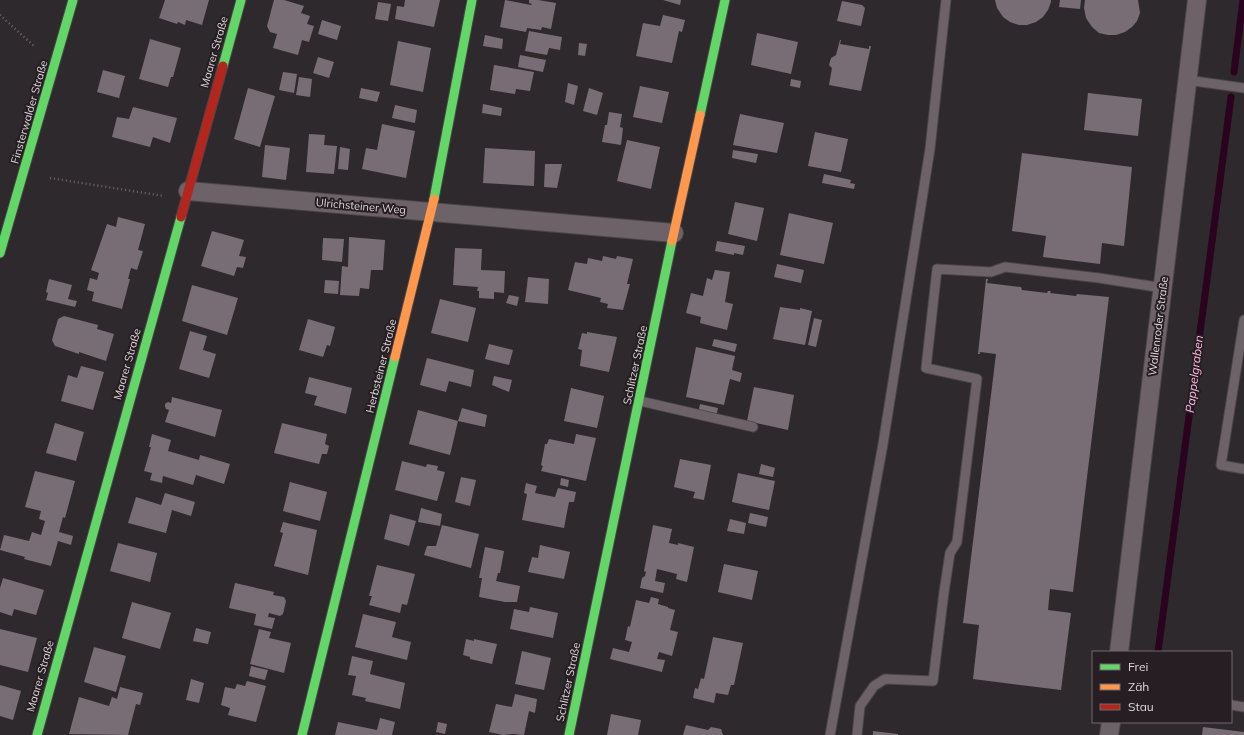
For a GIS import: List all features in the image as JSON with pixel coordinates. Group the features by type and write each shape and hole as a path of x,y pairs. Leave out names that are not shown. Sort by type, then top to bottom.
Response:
{"street":[{"name":"Finsterwalder Straße","path":"0,253 73,0"},
{"name":"Maarer Straße","path":"36,735 241,0"},
{"name":"Herbsteiner Straße","path":"302,735 431,212 472,0"},
{"name":"Schlitzer Straße","path":"569,735 674,233 725,0"},
{"name":"Wallenroder Straße","path":"1119,651 1197,0"},
{"name":"Ulrichsteiner Weg","path":"188,191 674,233"},
{"path":"1109,735 1111,723"}],"lane":[{"path":"830,735 883,444 929,157 946,0"},
{"path":"1188,80 1244,88"},
{"path":"857,735 860,706 874,686 885,679 934,682 944,592 950,553 957,542 978,379 926,368 937,269 991,272 1005,267 1099,278 1163,288"},
{"path":"1244,320 1221,466 1244,469"},
{"path":"640,401 753,427"},
{"path":"1232,704 1244,706"}],"path":[{"path":"0,16 35,47"},
{"path":"50,178 164,196 188,191"}],"building":[{"path":"165,0 209,0 202,25 186,20 185,25 178,22 177,24 159,18"},
{"path":"274,0 284,0 304,6 301,13 310,16 307,24 314,26 309,42 302,40 298,55 273,48 277,34 270,32 267,26"},
{"path":"405,0 440,0 434,27 395,19 397,6 404,7"},
{"path":"505,0 531,5 532,4 529,3 529,0 556,3 551,29 542,27 541,30 527,28 526,32 500,27"},
{"path":"663,0 681,0 680,5"},
{"path":"995,0 1051,0 1051,2 1043,17 1036,22 1027,25 1019,25 1010,22 1003,17 997,8"},
{"path":"1060,0 1081,0 1080,9 1059,7"},
{"path":"1085,0 1138,0 1140,13 1137,21 1125,32 1116,35 1099,33 1092,27 1086,18 1084,8"},
{"path":"842,1 862,5 865,8 861,26 837,21"},
{"path":"378,2 391,4 388,21 375,19"},
{"path":"663,15 685,20 682,32 679,31 672,63 636,56 643,23 660,26"},
{"path":"322,20 341,26 337,40 318,34"},
{"path":"529,31 562,37 560,50 549,48 547,55 525,51"},
{"path":"757,33 798,42 791,74 751,65"},
{"path":"485,35 503,39 502,49 483,46"},
{"path":"150,39 181,48 173,77 171,77 168,87 139,79"},
{"path":"840,40 840,44 869,49 869,46 871,46 861,91 829,85 832,68 829,65 831,58 836,55"},
{"path":"398,41 431,48 423,92 390,85"},
{"path":"579,43 587,44 585,56 578,55"},
{"path":"520,55 546,60 543,72 518,67"},
{"path":"318,57 334,62 329,78 313,73"},
{"path":"494,65 534,72 530,91 516,89 515,94 490,90"},
{"path":"103,70 125,76 119,98 97,92"},
{"path":"283,72 297,74 294,93 279,90"},
{"path":"299,77 312,79 310,97 296,95"},
{"path":"791,79 801,81 800,88 790,86"},
{"path":"568,83 578,86 574,105 565,102"},
{"path":"640,86 669,92 662,123 633,117"},
{"path":"248,88 275,96 260,147 234,139"},
{"path":"361,88 380,92 377,102 359,98"},
{"path":"589,88 603,93 597,115 583,111"},
{"path":"1088,93 1142,99 1138,136 1084,130"},
{"path":"483,104 502,108 501,116 482,113"},
{"path":"395,105 417,110 415,123 392,118"},
{"path":"133,107 177,118 170,143 153,137 150,147 112,137 117,117 129,119"},
{"path":"609,112 622,114 620,127 623,128 621,145 602,142"},
{"path":"740,114 784,123 777,153 733,145"},
{"path":"382,124 415,131 406,178 362,169 366,148 377,150"},
{"path":"815,132 848,139 841,172 808,166"},
{"path":"309,134 325,135 324,145 337,146 334,174 306,172"},
{"path":"627,140 660,147 651,189 617,181"},
{"path":"265,145 290,148 286,180 262,177"},
{"path":"340,147 350,149 348,170 338,169"},
{"path":"485,148 535,151 534,186 483,183"},
{"path":"733,150 758,154 756,163 732,158"},
{"path":"1022,153 1132,167 1124,246 1102,243 1100,264 1043,257 1046,236 1012,231"},
{"path":"545,164 562,164 557,188 544,187"},
{"path":"824,174 851,180 850,183 855,184 854,189 822,183"},
{"path":"735,202 764,208 757,241 728,234"},
{"path":"789,213 833,223 824,264 780,255"},
{"path":"118,217 145,224 138,250 143,251 137,270 131,268 128,279 130,279 122,309 92,301 94,292 87,290 90,278 97,280 99,273 91,270 107,224 116,227"},
{"path":"212,231 244,240 239,256 246,257 243,268 237,267 234,276 201,266"},
{"path":"349,237 385,240 383,270 371,270 369,289 360,288 359,296 340,295 342,266 348,267"},
{"path":"323,238 344,239 342,262 322,260"},
{"path":"717,241 745,246 743,255 734,253 734,255 715,251"},
{"path":"455,248 482,249 481,270 505,271 504,293 494,292 494,299 479,298 479,291 477,291 478,287 453,285"},
{"path":"603,256 616,259 617,256 633,259 627,284 630,284 623,310 607,308 608,304 600,302 601,298 568,290 575,262 587,264 588,258 602,261"},
{"path":"777,264 804,270 801,283 774,277"},
{"path":"715,270 730,272 725,302 733,304 727,330 700,323 701,317 686,313 691,293 703,296 707,278 712,280"},
{"path":"528,277 549,279 548,304 525,302"},
{"path":"49,279 72,285 68,299 77,301 75,307 46,300"},
{"path":"986,279 988,279 987,283 1021,287 1022,290 1047,293 1048,291 1051,291 1050,293 1076,296 1077,294 1109,297 1073,592 1050,589 1048,610 1071,613 1061,690 973,679 979,625 963,623 996,354 980,352 980,354 978,354"},
{"path":"325,280 339,281 338,294 324,293"},
{"path":"192,285 238,298 227,335 182,321"},
{"path":"509,295 519,297 517,306 506,303"},
{"path":"440,299 476,308 468,342 431,333"},
{"path":"780,307 800,310 800,308 812,311 805,345 773,339"},
{"path":"64,316 98,325 97,329 114,334 106,361 55,346 52,340 58,319"},
{"path":"814,318 822,320 816,347 808,345"},
{"path":"308,319 335,327 330,346 327,345 323,357 299,350"},
{"path":"190,331 207,336 203,350 216,354 209,378 179,369"},
{"path":"587,332 617,337 609,372 580,366 582,350 578,349 582,333 587,334"},
{"path":"714,339 737,344 735,352 712,346"},
{"path":"489,344 513,350 509,365 485,359"},
{"path":"696,347 735,356 732,370 742,373 740,382 730,379 724,405 686,397"},
{"path":"427,358 474,370 471,387 449,381 446,392 420,385"},
{"path":"81,366 104,372 93,410 61,401 68,375 77,378"},
{"path":"494,376 512,380 509,392 492,385"},
{"path":"309,377 352,388 346,414 314,405 317,396 305,393"},
{"path":"754,387 794,395 788,430 747,421"},
{"path":"571,388 604,396 597,428 564,421"},
{"path":"172,397 222,410 215,437 165,422 169,410 166,409 165,404 168,402 171,403"},
{"path":"700,404 718,408 716,417 698,413"},
{"path":"462,408 487,415 485,427 458,421"},
{"path":"418,410 458,421 450,455 409,444"},
{"path":"55,423 84,432 76,461 46,453"},
{"path":"282,423 327,434 325,444 329,446 327,454 322,454 319,464 274,453"},
{"path":"152,434 171,440 168,451 199,460 200,455 230,464 224,484 196,475 193,485 163,476 162,483 150,480 152,473 144,471 151,447 149,447"},
{"path":"576,434 596,438 586,481 541,471 543,466 541,465 545,444 547,444 549,439 574,444"},
{"path":"680,459 711,465 704,500 693,498 695,492 674,487"},
{"path":"402,461 426,467 427,464 438,466 437,470 445,472 437,501 395,490"},
{"path":"761,464 775,468 773,477 759,474"},
{"path":"35,471 75,481 65,518 63,517 59,532 73,536 71,545 58,541 51,566 24,559 25,557 0,550 4,535 29,541 32,532 41,535 45,521 39,519 41,511 25,507"},
{"path":"738,473 775,481 769,510 732,502"},
{"path":"461,477 476,480 470,506 455,502"},
{"path":"561,478 569,480 568,487 560,485"},
{"path":"290,482 327,492 320,521 283,511"},
{"path":"526,483 537,486 535,493 555,497 558,488 576,492 574,502 569,502 564,528 522,520 527,494 524,493"},
{"path":"165,493 195,502 191,516 172,510 166,533 128,523 136,497 161,505"},
{"path":"421,508 442,514 440,526 418,522"},
{"path":"750,513 768,517 766,527 748,523"},
{"path":"390,514 416,521 409,546 384,539"},
{"path":"730,519 746,523 744,534 727,531"},
{"path":"283,522 317,530 308,575 274,566 283,533 280,532"},
{"path":"442,525 479,534 471,568 424,555 427,546 436,546"},
{"path":"653,525 672,529 669,543 678,545 678,543 694,547 687,582 676,579 677,574 657,569 655,581 665,583 663,593 640,588 642,578 645,576 646,572 644,571"},
{"path":"118,543 157,553 150,582 110,571"},
{"path":"540,545 570,552 564,579 528,572 532,557 538,558"},
{"path":"485,547 504,551 500,573 498,573 496,581 520,586 517,602 505,602 479,597 482,578 479,578"},
{"path":"724,564 758,571 752,600 718,592"},
{"path":"377,565 415,574 407,605 402,604 400,613 369,605 372,596 369,596"},
{"path":"3,578 44,590 36,615 14,609 12,616 0,612 0,588"},
{"path":"235,583 274,592 273,595 284,597 286,601 283,614 280,616 269,613 268,617 275,618 272,629 254,625 256,614 229,608"},
{"path":"651,597 659,599 658,604 675,610 670,630 678,632 672,656 659,652 657,659 665,660 662,672 610,659 613,648 629,652 632,642 625,640 628,626 630,627 636,600 649,603"},
{"path":"132,602 171,613 160,649 122,638"},
{"path":"530,607 558,613 553,638 510,629 514,609 529,612"},
{"path":"363,614 396,622 392,637 411,642 407,660 355,647"},
{"path":"196,628 211,632 208,644 193,641"},
{"path":"0,629 37,638 28,672 0,665"},
{"path":"259,629 271,632 269,638 291,643 284,673 250,664"},
{"path":"713,637 743,643 734,685 731,685 728,695 716,693 714,703 693,698 695,688 698,689 701,678 704,679"},
{"path":"466,639 474,641 474,639 497,644 492,664 470,659 470,657 463,655"},
{"path":"94,647 126,656 116,692 84,682"},
{"path":"522,651 551,658 544,690 515,684"},
{"path":"352,656 373,661 370,674 405,683 400,709 365,701 366,698 352,695 356,676 348,675"},
{"path":"251,666 268,670 265,680 249,676"},
{"path":"191,679 204,683 199,703 186,700"},
{"path":"247,681 266,686 256,722 228,715 230,708 221,705 225,687 235,689 237,684 245,686"},
{"path":"0,685 21,691 13,720 0,716"},
{"path":"120,687 143,693 140,705 136,704 128,735 69,734 79,697 109,706 112,697 117,699"},
{"path":"515,694 537,699 535,713 529,711 524,735 503,735 489,732 496,704 512,707"},
{"path":"611,714 641,720 638,735 607,735"},
{"path":"380,718 395,722 392,735 335,735 338,722 377,730"},
{"path":"438,722 447,724 445,734 436,732"},
{"path":"686,725 708,730 711,727 721,729 723,735 683,735"},
{"path":"1203,727 1244,732 1244,735 1202,735"},
{"path":"873,731 898,734 898,735 873,735"}],"waterway":[{"name":"Pappelgraben","path":"1234,72 1243,0"},
{"name":"Pappelgraben","path":"1158,651 1231,97"}],"traffic: fast":[{"path":"0,253 73,0"},
{"path":"223,66 241,0"},
{"path":"434,199 472,0"},
{"path":"700,115 725,0"},
{"path":"37,735 181,217"},
{"path":"569,735 672,241"},
{"path":"302,735 395,357"}],"traffic: slow":[{"path":"672,241 700,115"},
{"path":"395,357 434,199"}],"traffic: jam":[{"path":"181,217 223,66"}]}
